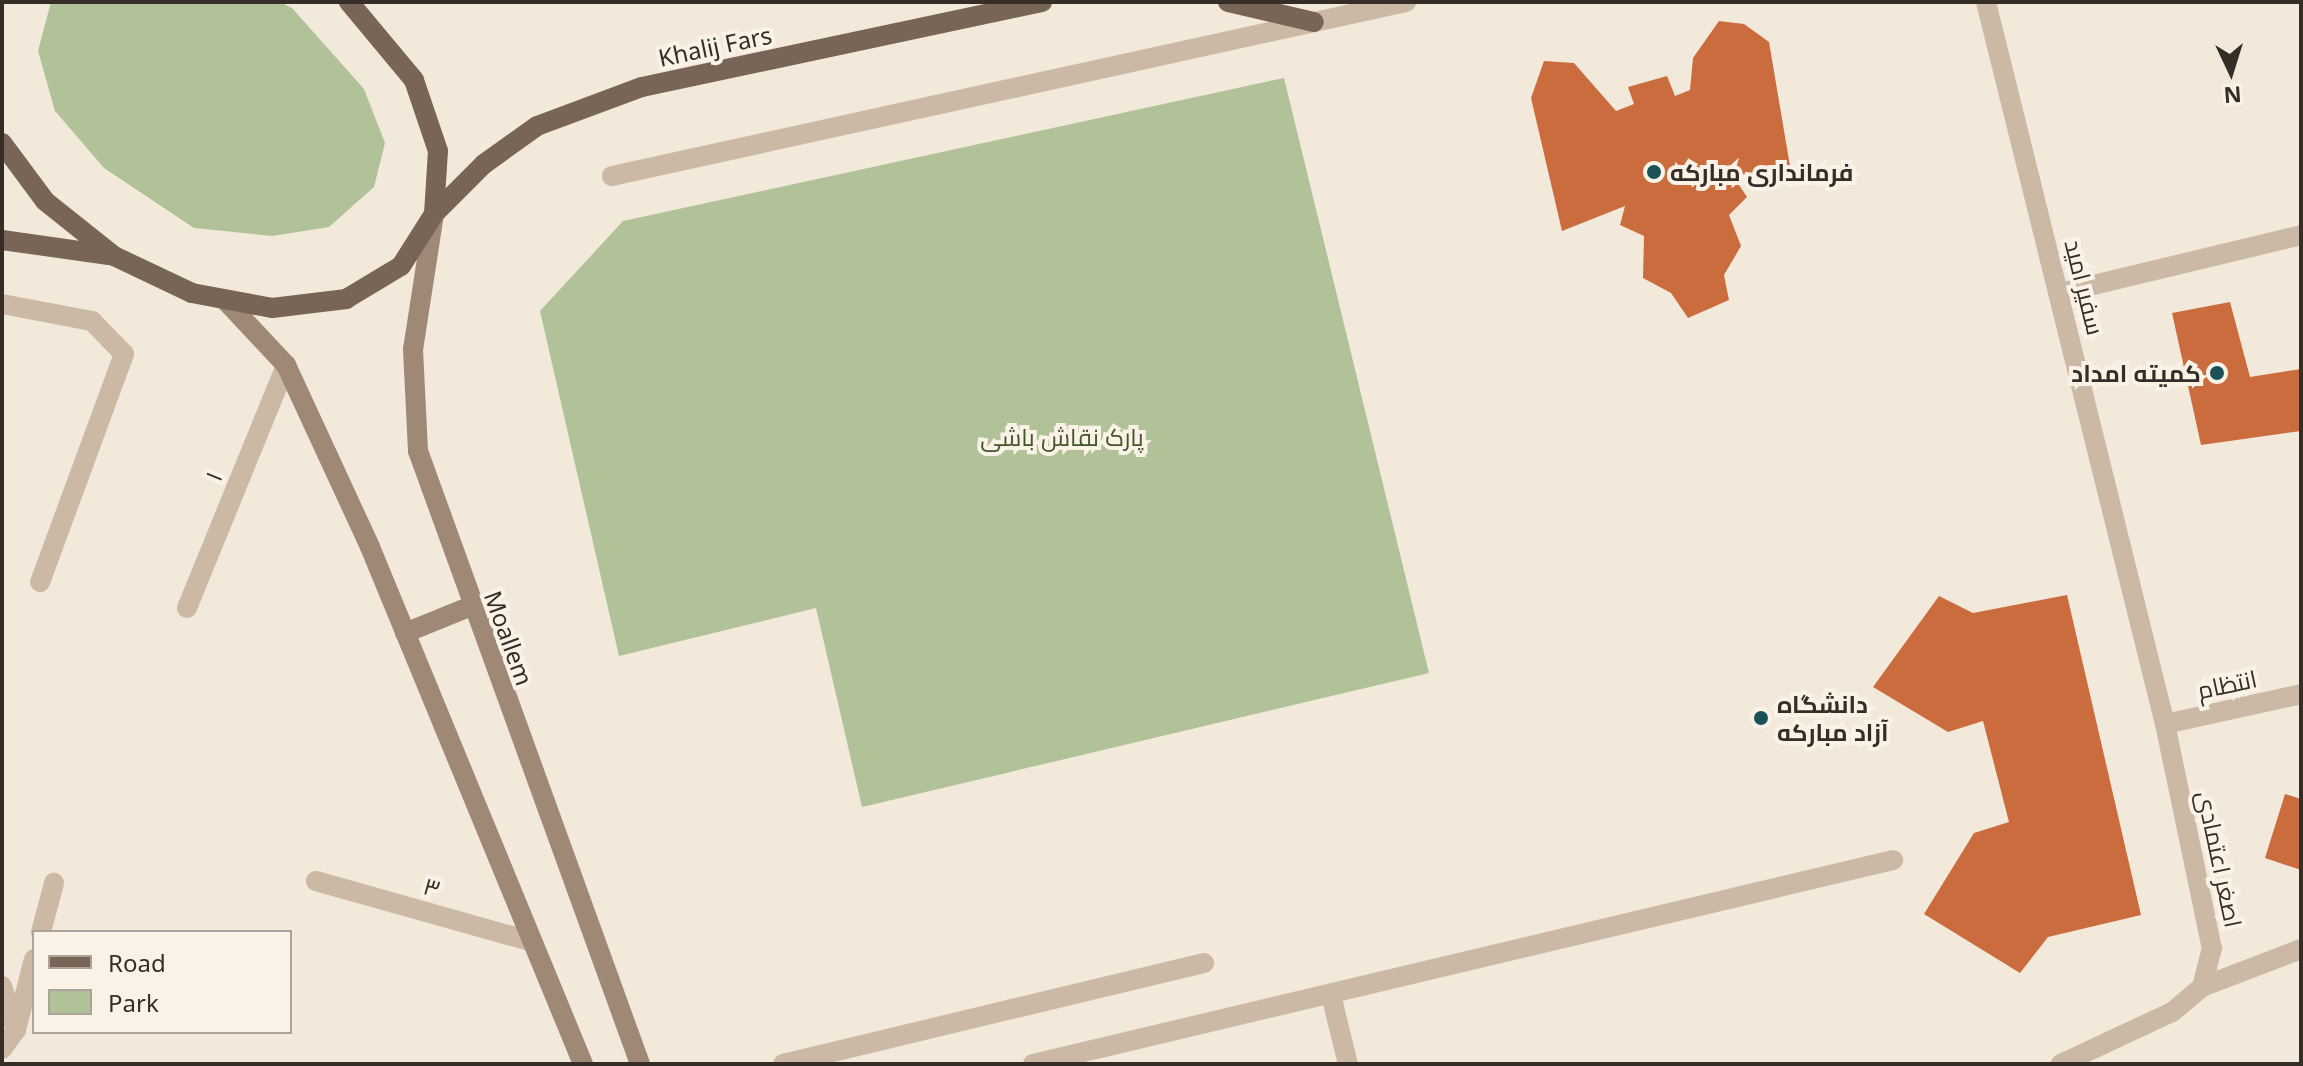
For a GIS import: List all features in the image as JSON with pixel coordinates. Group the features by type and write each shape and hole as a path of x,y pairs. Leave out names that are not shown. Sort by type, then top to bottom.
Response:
{"main road":[{"path":"349,2 414,80 438,151 434,214"},
{"name":"Khalij Fars","path":"114,256 224,299 272,308 346,299 401,266 434,214 484,164 537,126 642,87 1042,2"},
{"path":"1228,2 1314,22"},
{"path":"2,143 45,201 114,256"},
{"name":"Moallem","path":"434,214 413,349 418,451 469,607 640,1064"},
{"path":"2,240 114,256"},
{"path":"224,299 286,365 405,633 583,1064"},
{"path":"405,633 469,607"}],"street":[{"path":"612,176 1406,2"},
{"name":"سفیر امید","path":"1986,2 2165,724"},
{"path":"2060,293 2301,235"},
{"path":"2,304 92,321 124,354 40,582"},
{"name":"۱","path":"187,608 286,365"},
{"name":"انتظام","path":"2165,724 2301,694"},
{"name":"اصغر اعتمادی","path":"2165,724 2212,948 2202,987"},
{"path":"1033,1064 1893,860"},
{"name":"۳","path":"316,881 533,942"},
{"path":"42,930 54,883"},
{"path":"2061,1064 2172,1012 2202,987 2301,949"},
{"path":"783,1064 1204,963"},
{"path":"2,1049 16,1030 32,967"},
{"path":"2,986 16,1030"},
{"path":"1331,995 1348,1064"}],"green space":[{"path":"51,2 280,2 292,8 364,89 385,143 374,187 329,227 272,236 194,228 104,168 55,111 38,51"},
{"name":"پارک نقاش باشی","path":"1284,78 1429,673 862,807 816,608 619,656 540,311 623,221"}],"building":[{"name":"فرمانداری مبارکه","path":"1719,21 1744,24 1769,42 1790,166 1735,179 1747,197 1729,215 1741,246 1724,275 1729,300 1688,318 1671,293 1643,278 1644,236 1620,225 1625,206 1562,231 1531,98 1544,61 1574,63 1616,111 1634,104 1628,87 1667,76 1675,96 1690,90 1693,58"},
{"name":"کمیته امداد","path":"2230,302 2250,377 2301,369 2301,431 2201,445 2172,313"},
{"path":"2067,595 2141,915 2048,937 2020,973 1924,914 1974,833 2009,822 1983,721 1948,732 1873,687 1939,596 1973,613"},
{"path":"2285,794 2301,799 2301,870 2265,858"}],"place":[{"name":"فرمانداری مبارکه","path":"1654,172"},
{"name":"کمیته امداد","path":"2217,373"},
{"name":"دانشگاه آزاد مبارکه","path":"1761,718"}]}
